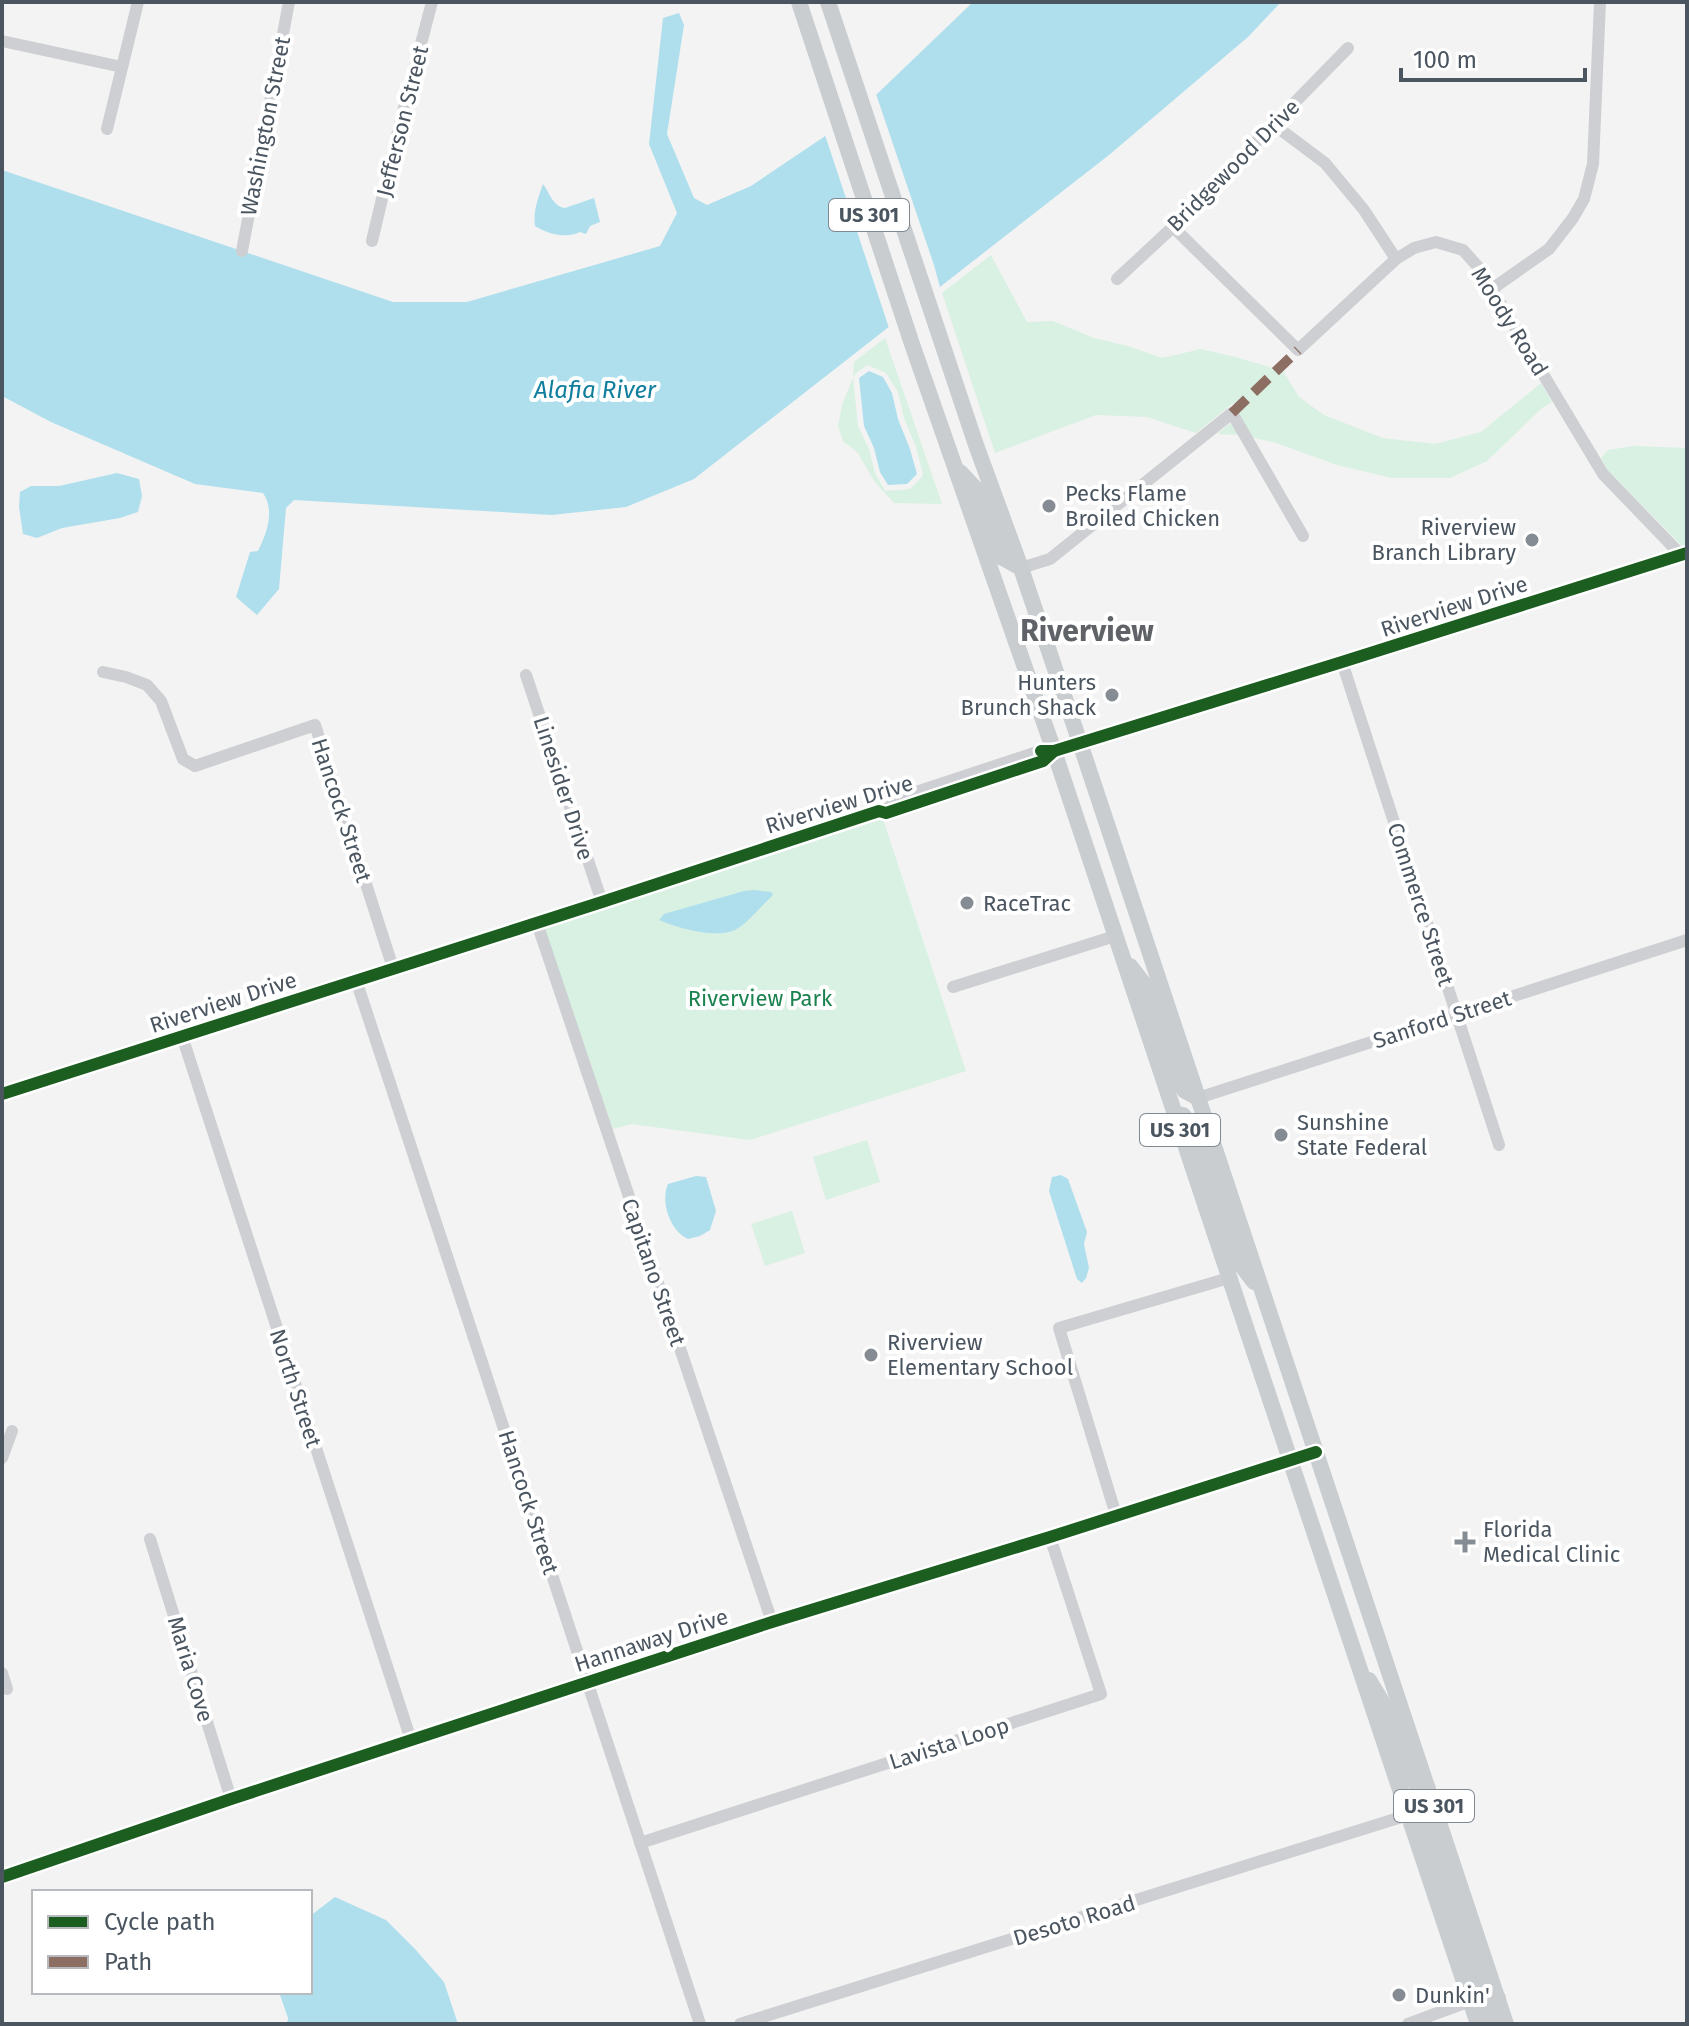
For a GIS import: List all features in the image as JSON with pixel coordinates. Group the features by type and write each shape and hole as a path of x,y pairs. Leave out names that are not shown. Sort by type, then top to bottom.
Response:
{"main road":[{"name":"US 301","path":"799,2 912,344 1054,751 1470,2001"},
{"name":"US 301","path":"828,2 1080,743 1506,2024"},
{"path":"956,467 977,490 1001,557 1021,568"},
{"path":"1122,955 1144,984 1177,1081 1185,1091 1198,1098"},
{"path":"1174,1114 1183,1115 1190,1122 1238,1261 1262,1293"},
{"path":"1358,1666 1390,1715 1410,1777 1415,1784 1428,1789"},
{"path":"1408,1815 1427,1829 1457,1918 1486,1963"},
{"path":"1438,1904 1464,1941 1483,1995 1489,1999 1498,1998"},
{"path":"1470,2001 1484,2008 1477,2023"}],"street":[{"path":"107,129 138,2"},
{"name":"Washington Street","path":"242,251 289,2"},
{"name":"Jefferson Street","path":"372,241 432,2"},
{"path":"1492,289 1549,249 1584,199 1593,164 1600,2"},
{"path":"2,41 122,67"},
{"name":"Bridgewood Drive","path":"1117,279 1173,227 1348,48"},
{"path":"1273,124 1325,163 1364,210 1396,259"},
{"name":"Moody Road","path":"1173,227 1298,350 1396,259 1414,248 1436,242 1463,250 1480,269 1603,474 1684,554"},
{"path":"1021,568 1050,559 1232,413 1303,536"},
{"name":"Riverview Drive","path":"2,1094 879,811 886,813 1043,761 1054,751 1684,554"},
{"name":"Commerce Street","path":"1342,662 1499,1145"},
{"name":"Hancock Street","path":"103,672 147,685 161,701 183,759 195,766 315,725 393,968"},
{"name":"Linesider Drive","path":"526,675 602,902"},
{"name":"Capitano Street","path":"537,923 772,1622"},
{"path":"953,987 1115,936"},
{"name":"Sanford Street","path":"1198,1098 1687,940"},
{"name":"Hancock Street","path":"356,980 700,2024"},
{"name":"North Street","path":"182,1036 411,1740"},
{"path":"1116,1515 1059,1328 1229,1278"},
{"path":"2,1458 12,1431"},
{"name":"Hannaway Drive","path":"2,1877 772,1622 1316,1452"},
{"name":"Lavista Loop","path":"640,1843 1101,1694 1050,1537"},
{"name":"Maria Cove","path":"150,1539 231,1799"},
{"path":"2,1673 7,1689"},
{"name":"Desoto Road","path":"740,2024 1408,1815"},
{"path":"1408,2024 1470,2001"}],"green space":[{"path":"991,255 1027,322 1053,321 1094,338 1162,358 1201,349 1283,371 1299,397 1324,415 1383,438 1435,444 1481,432 1541,383 1552,402 1487,461 1450,478 1392,478 1337,465 1276,443 1242,435 1217,434 1240,415 1233,403 1196,433 1147,417 1096,415 995,453 942,293"},
{"path":"885,338 942,504 894,503 874,481 858,453 843,441 838,426 842,405 853,378 854,362","holes":["867,365 886,373 898,392 923,474 910,489 885,491 875,473 869,449 858,426 853,378"]},
{"path":"1634,446 1687,448 1687,545 1683,547 1608,470 1601,458 1608,450"},
{"name":"Riverview Park","path":"883,819 966,1071 750,1140 631,1124 610,1130 544,928"},
{"path":"867,1140 880,1182 826,1200 813,1157"},
{"path":"792,1211 805,1253 765,1266 751,1224"}],"water":[{"name":"Alafia River","path":"973,2 1281,2 1248,37 1109,155 694,479 626,507 552,515 294,500 286,508 279,589 257,615 236,597 250,552 258,551 267,529 269,507 263,493 195,484 51,422 2,396 2,170 393,302 467,302 660,246 677,213 649,144 663,18 679,13 684,25 667,134 694,198 707,205 751,186 852,118"},
{"path":"543,184 561,207 594,198 600,222 590,226 586,234 563,235 535,226 535,210"},
{"path":"869,371 883,377 892,393 917,474 907,484 888,485 880,472 864,426 859,378"},
{"path":"117,473 139,479 142,496 138,512 62,528 37,538 23,534 20,492 31,486 59,486"},
{"path":"754,890 773,895 735,930 708,933 659,920 664,914"},
{"path":"1061,1175 1068,1179 1087,1232 1084,1244 1089,1268 1082,1283 1077,1279 1049,1191 1052,1177"},
{"path":"696,1176 706,1177 716,1211 710,1230 688,1239 676,1230 668,1215 666,1191 668,1184"},
{"path":"335,1897 386,1920 444,1982 458,2024 287,2024 280,1994 312,1994 312,1914"}],"pier":[{"path":"875,91 941,291 890,331 824,132 849,115"}],"marked path":[{"path":"1232,413 1298,350"}],"cycle path":[{"path":"1041,751 1054,751 1687,553"},
{"path":"2,1094 879,811 886,813 1043,761 1054,751"},
{"path":"2,1877 772,1622 1316,1452"}],"place":[{"name":"Pecks Flame Broiled Chicken","path":"1049,506"},
{"name":"Riverview Branch Library","path":"1532,540"},
{"name":"Hunters Brunch Shack","path":"1112,695"},
{"name":"RaceTrac","path":"967,903"},
{"name":"Sunshine State Federal","path":"1281,1135"},
{"name":"Riverview Elementary School","path":"871,1355"},
{"name":"Florida Medical Clinic","path":"1465,1542"},
{"name":"Dunkin'","path":"1399,1995"}],"district":[{"name":"Riverview","path":"1087,631"}]}
